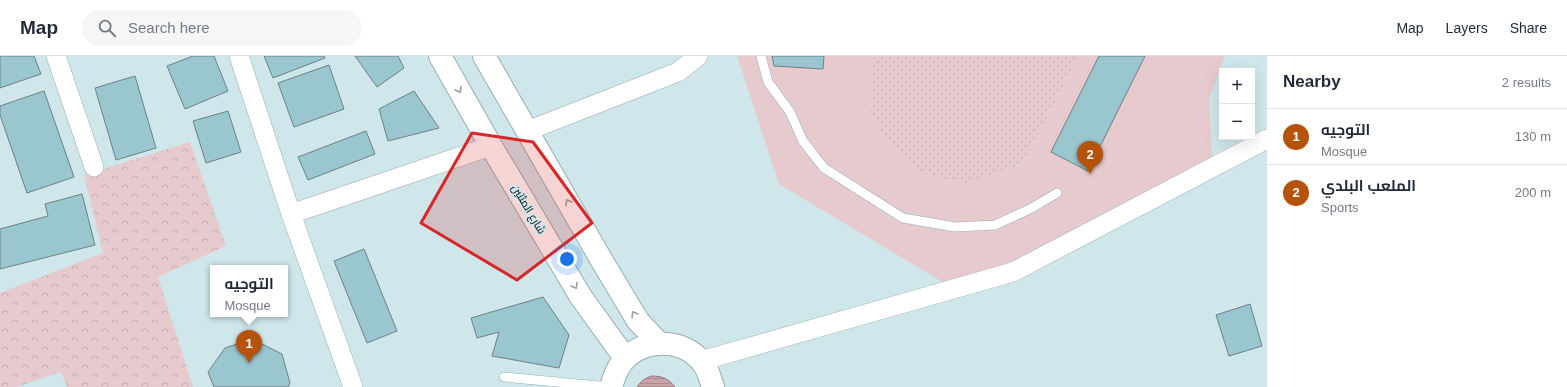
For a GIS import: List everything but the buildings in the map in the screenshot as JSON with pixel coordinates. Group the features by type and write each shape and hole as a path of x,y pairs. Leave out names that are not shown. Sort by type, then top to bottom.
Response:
{"street":[{"path":"56,56 94,167"},
{"path":"239,56 291,214 353,387"},
{"name":"شارع المئتين","path":"440,56 491,146 581,297 626,358"},
{"path":"484,56 638,321 659,343"},
{"path":"527,131 678,72 698,56"},
{"path":"701,361 1013,272 1267,139"},
{"path":"291,214 491,146"},
{"path":"610,387 616,371 626,358 636,350 647,345 659,343 675,345 689,351 701,361 710,375 713,387"}],"lane":[{"path":"761,56 768,82 790,112 803,141 824,168 903,218 955,227 995,225 1030,209 1057,193"},
{"path":"504,377 610,387"}],"highlighted area":[{"path":"472,133 533,142 592,223 517,280 421,223"}],"green space":[{"path":"737,56 772,56 774,66 823,69 824,56 875,56 873,61 869,109 884,138 908,164 934,178 969,183 1022,164 1079,56 1099,56 1051,152 1088,171 1145,56 1225,56 1221,68 1219,68 1219,72 1209,99 1212,157 1107,221 951,287 779,184"},
{"path":"875,56 1079,56 1022,164 969,183 934,178 908,164 884,138 869,109 873,61"},
{"path":"190,142 226,246 158,277 193,387 67,387 61,372 16,387 0,387 0,293 103,253 84,175"}],"shaded area":[{"path":"652,376 665,378 675,387 637,387 643,380"}],"place":[{"name":"الملعب البلدي","path":"1090,174"},
{"name":"التوجيه","path":"249,363"}]}
